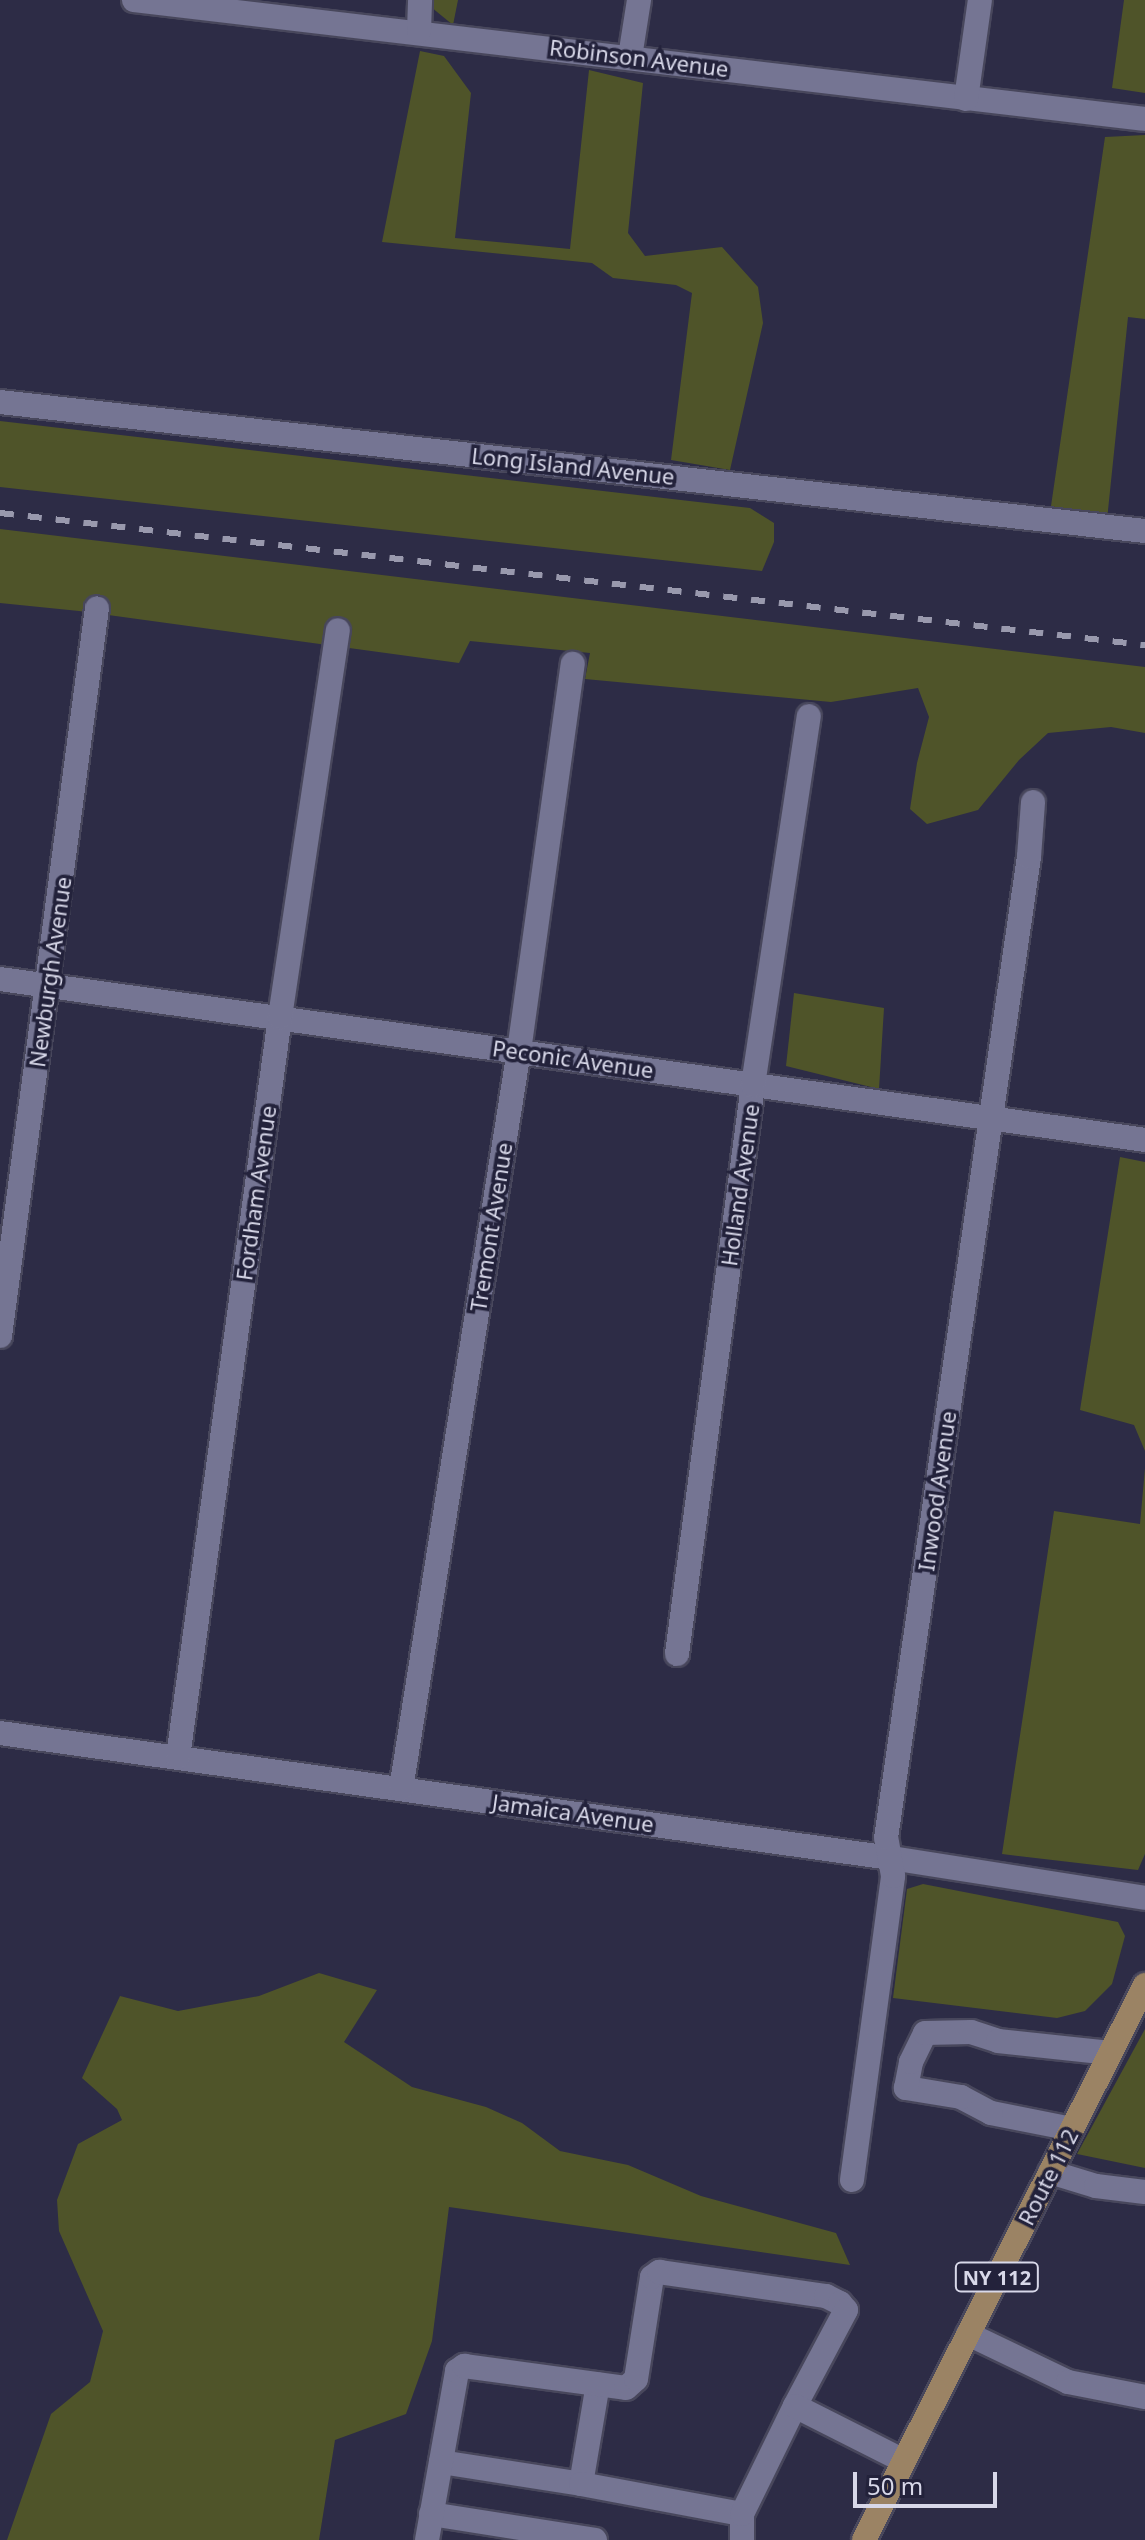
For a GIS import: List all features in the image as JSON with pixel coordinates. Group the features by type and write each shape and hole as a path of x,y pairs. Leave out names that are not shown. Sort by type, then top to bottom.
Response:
{"main road":[{"name":"Route 112","path":"864,2540 1145,1985"}],"street":[{"name":"Robinson Avenue","path":"134,0 419,31 1145,119"},
{"path":"419,31 420,0"},
{"path":"630,57 639,0"},
{"path":"966,99 980,0"},
{"name":"Long Island Avenue","path":"0,402 1145,531"},
{"name":"Newburgh Avenue","path":"0,1336 97,608"},
{"name":"Fordham Avenue","path":"178,1757 280,1017 338,630"},
{"name":"Tremont Avenue","path":"401,1789 519,1051 573,664"},
{"name":"Holland Avenue","path":"677,1654 753,1085 809,716"},
{"name":"Inwood Avenue","path":"852,2180 893,1876 886,1838 1029,857 1033,802"},
{"name":"Peconic Avenue","path":"0,979 1145,1140"},
{"name":"Jamaica Avenue","path":"0,1733 891,1858 1145,1898"},
{"path":"1072,2129 991,2113 961,2097 906,2088 911,2062 925,2033 971,2032 998,2041 1110,2053"},
{"path":"1050,2172 1096,2186 1145,2192"},
{"path":"427,2540 457,2371 464,2366 626,2388 636,2379 652,2277 659,2272 826,2296 846,2310 742,2514 742,2540"},
{"path":"968,2334 1068,2382 1145,2397"},
{"path":"581,2484 598,2384"},
{"path":"795,2406 904,2461"},
{"path":"441,2462 742,2514"},
{"path":"431,2514 595,2540"}],"green space":[{"path":"432,0 458,0 453,25 431,7"},
{"path":"1124,0 1145,0 1145,93 1112,88"},
{"path":"420,51 444,56 471,93 455,238 570,249 589,70 643,83 628,233 645,256 722,247 758,287 763,323 730,470 671,460 692,293 676,285 613,278 592,263 382,242"},
{"path":"1145,135 1145,319 1128,317 1107,520 1051,506 1105,137"},
{"path":"0,421 750,508 774,523 774,542 762,571 0,487"},
{"path":"0,529 1145,667 1145,733 1111,727 1048,733 1019,760 978,810 927,824 910,809 917,763 929,717 918,688 831,702 585,679 590,653 470,641 459,663 0,603"},
{"path":"794,993 884,1008 879,1089 786,1066"},
{"path":"1120,1157 1145,1162 1145,1451 1134,1425 1080,1410"},
{"path":"1145,1468 1145,1854 1138,1870 1002,1854 1054,1511 1140,1524"},
{"path":"923,1884 1118,1922 1125,1936 1112,1984 1085,2011 1057,2018 893,1998 907,1889"},
{"path":"319,1973 377,1990 344,2042 412,2087 486,2107 522,2123 560,2151 628,2165 701,2196 836,2233 850,2265 449,2207 432,2341 406,2414 335,2440 319,2540 7,2540 51,2414 90,2382 103,2331 59,2231 57,2200 78,2144 122,2120 117,2109 82,2078 120,1996 178,2011 259,1996"},
{"path":"1145,2029 1145,2168 1077,2154"}],"railway":[{"path":"0,513 1145,645"}]}
